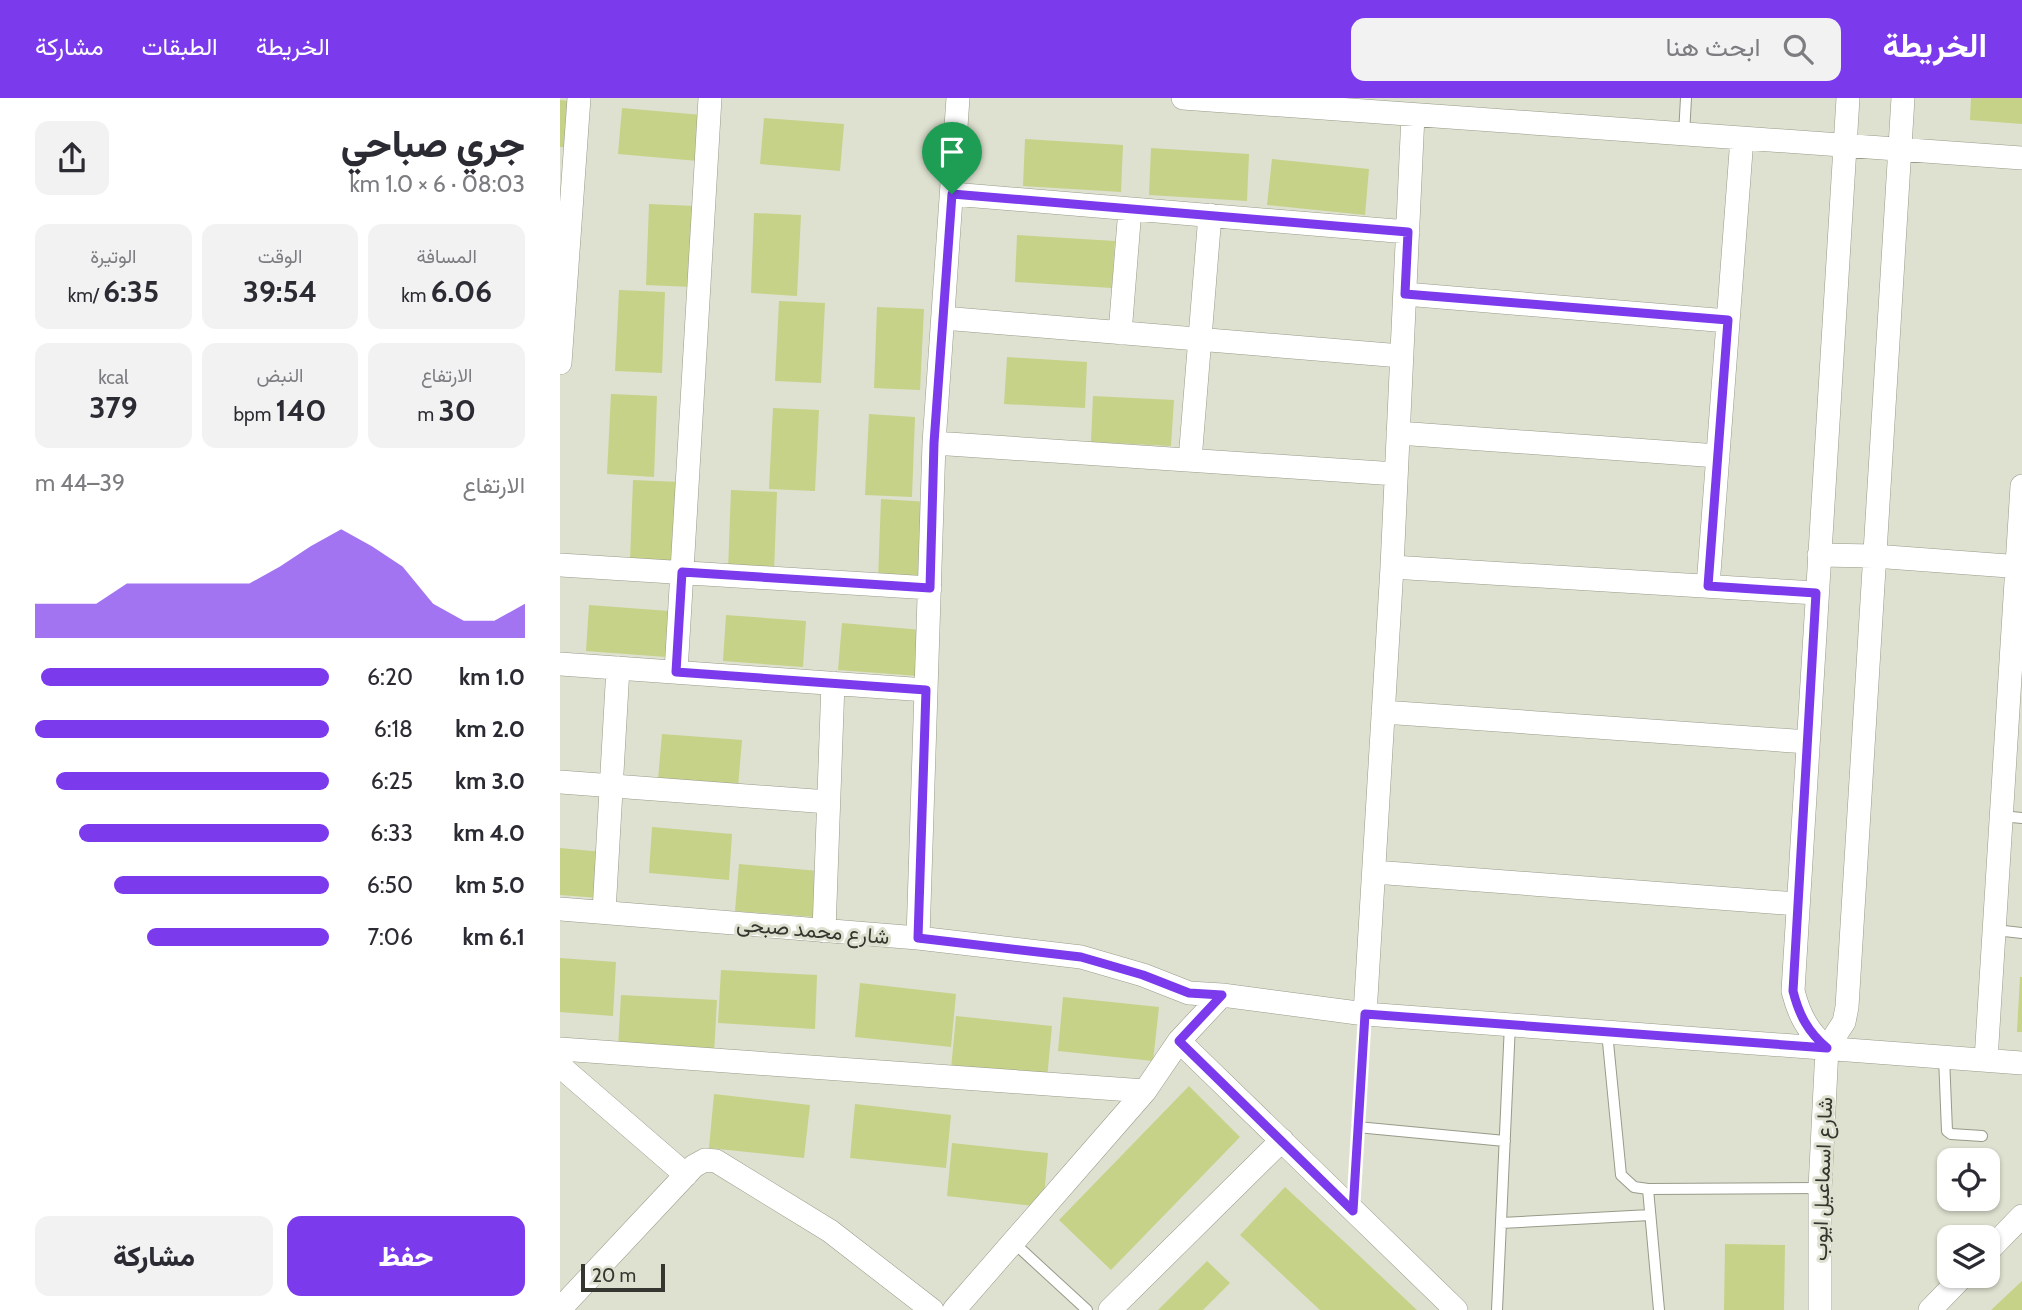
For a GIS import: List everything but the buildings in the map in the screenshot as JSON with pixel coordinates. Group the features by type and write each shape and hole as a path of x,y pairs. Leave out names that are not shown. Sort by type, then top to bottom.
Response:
{"street":[{"path":"560,363 579,98"},
{"path":"676,672 710,98"},
{"path":"918,938 934,443 958,98"},
{"path":"1183,98 2022,158"},
{"path":"1848,98 1793,991 1804,1023 1814,1037 1827,1048 1843,1022 1847,1007 1903,98"},
{"path":"1365,1014 1392,567 1413,115"},
{"path":"1708,586 1742,138"},
{"path":"952,194 1408,232"},
{"path":"1120,333 1130,209"},
{"path":"1190,460 1210,215"},
{"path":"1405,294 1728,320"},
{"path":"943,318 1401,356"},
{"path":"1398,433 1718,456"},
{"path":"934,443 1396,474"},
{"path":"1986,1060 1994,930 2012,817 2022,486"},
{"path":"1819,555 1874,556 2020,567"},
{"path":"560,565 930,588"},
{"path":"1392,567 1816,593"},
{"path":"560,664 926,690"},
{"path":"604,912 618,668"},
{"path":"824,931 833,683"},
{"path":"1382,712 1808,742"},
{"path":"560,782 828,803"},
{"path":"1374,872 1797,904"},
{"name":"شارع محمد صبحى","path":"560,909 918,938 1081,957 1143,975 1189,993 1365,1014 2022,1063"},
{"path":"954,1310 1144,1090 1179,1041 1222,995"},
{"path":"1179,1041 1457,1310"},
{"name":"شارع اسماعيل ايوب","path":"1820,1310 1820,1188 1827,1048"},
{"path":"560,1049 1144,1090"},
{"path":"560,1066 686,1175"},
{"path":"1110,1310 1282,1140"},
{"path":"560,1309 694,1166 705,1160 716,1161 830,1231 932,1310"},
{"path":"2000,1239 2022,1216"},
{"path":"1930,1310 1951,1288"}],"lane":[{"path":"1684,134 1686,98"},
{"path":"1994,930 2022,933"},
{"path":"1353,1211 1365,1014"},
{"path":"1497,1310 1510,1024"},
{"path":"1607,1032 1621,1175 1634,1187 1820,1188"},
{"path":"1944,1057 1947,1131 1951,1134 1982,1136"},
{"path":"1357,1127 1505,1142"},
{"path":"1648,1189 1659,1310"},
{"path":"1501,1223 1650,1215"},
{"path":"1013,1242 1087,1310"}],"route":[{"path":"952,194 1408,232 1405,294 1728,320 1708,586 1816,593 1793,991 1804,1023 1814,1037 1827,1048 1365,1014 1353,1211 1179,1041 1222,995 1189,993 1143,975 1081,957 918,938 926,690 676,672 682,572 930,588 934,443 952,194"}]}
